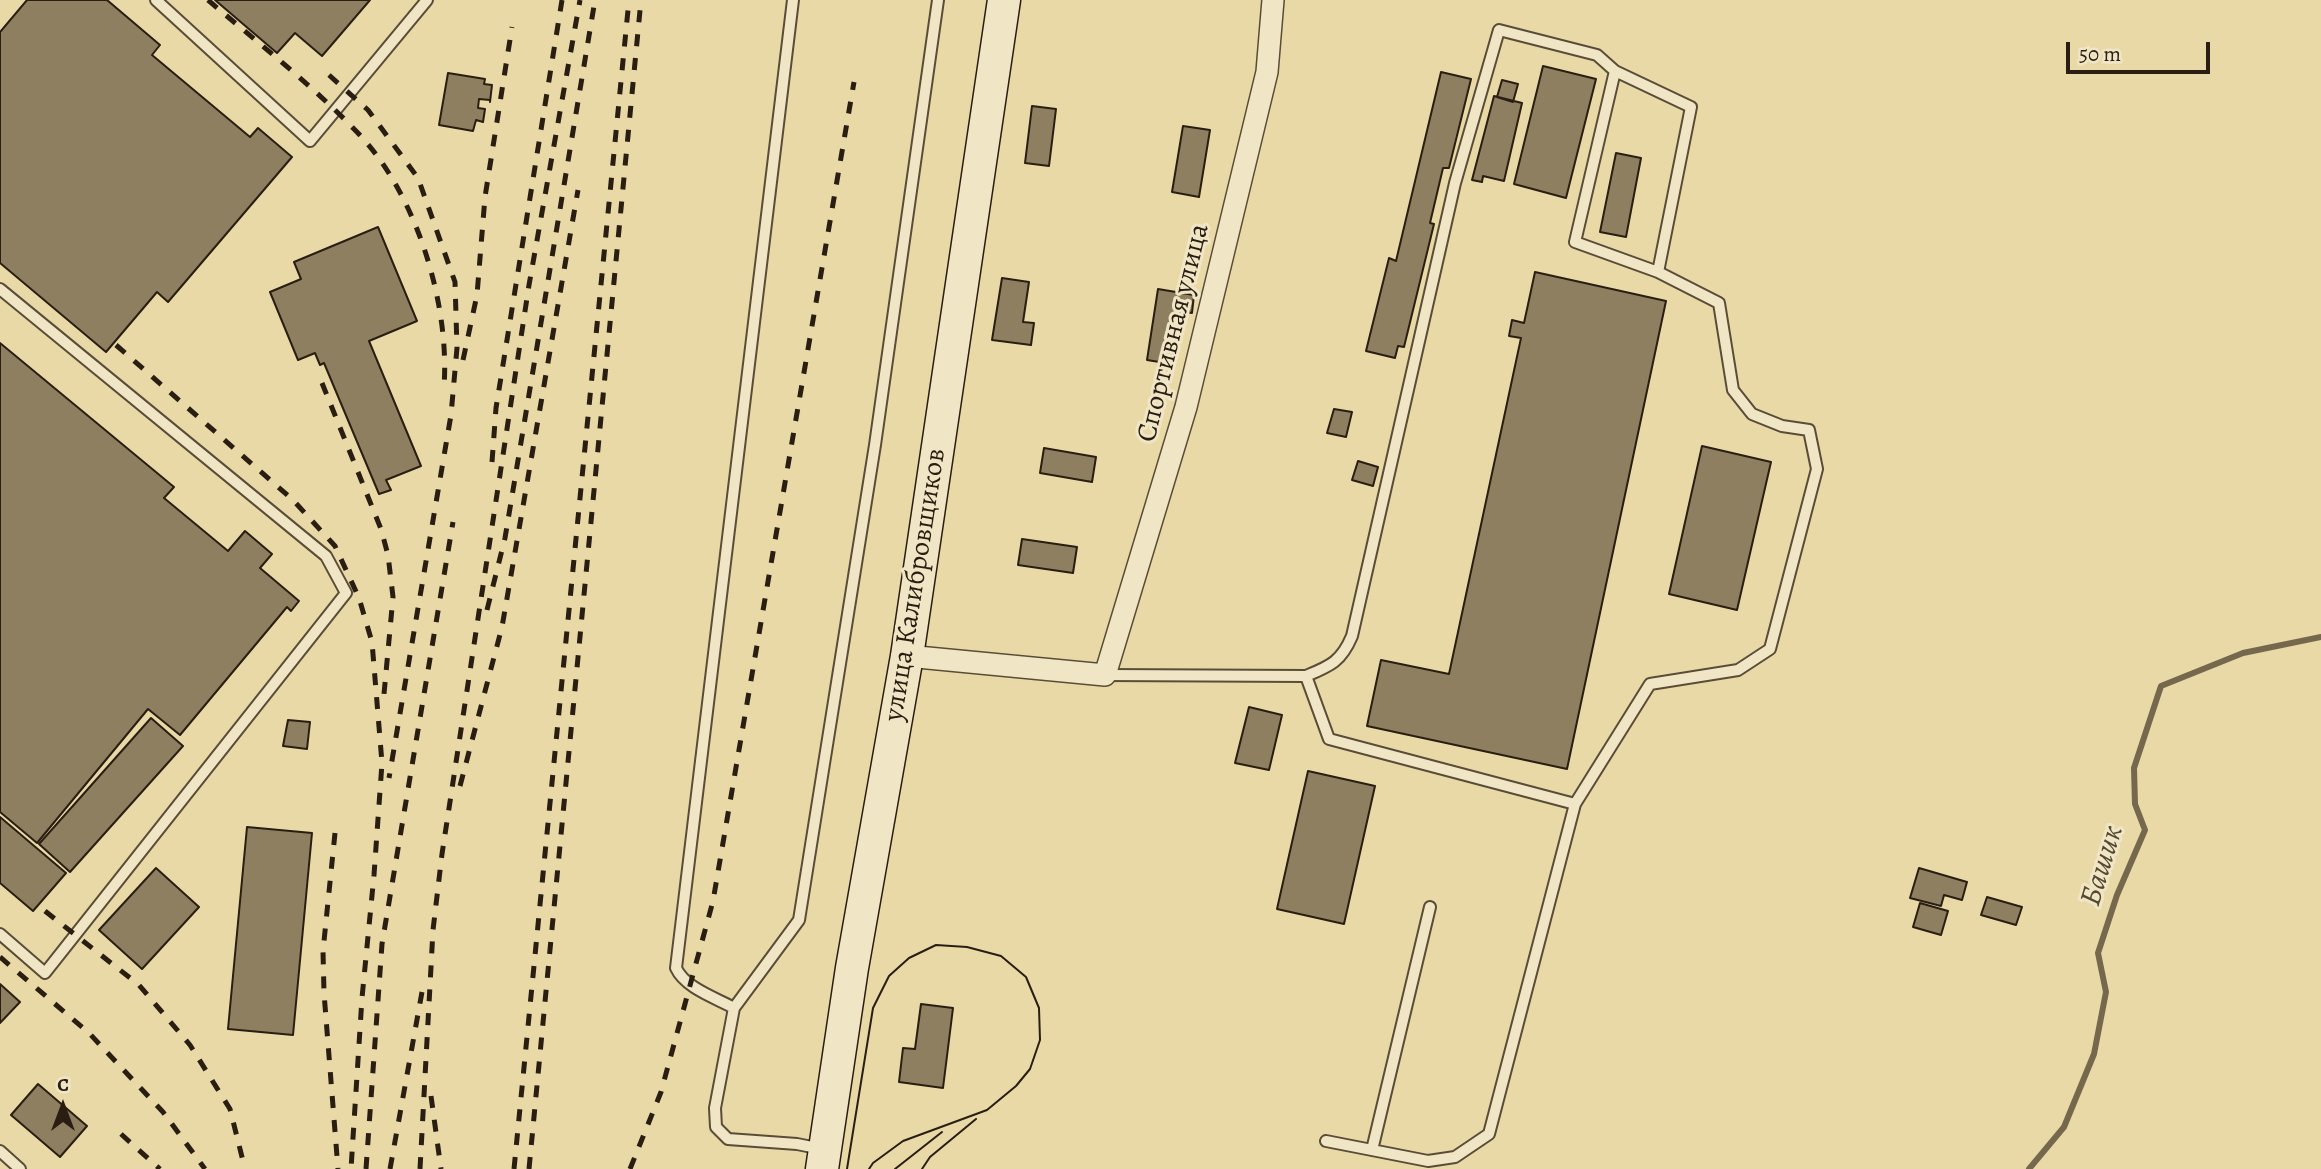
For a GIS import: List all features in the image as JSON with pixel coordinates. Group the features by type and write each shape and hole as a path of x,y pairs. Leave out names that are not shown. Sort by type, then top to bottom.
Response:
{"street":[{"name":"улица Калибровщиков","path":"823,1159 852,968 907,656 1004,0"},
{"name":"Спортивная улица","path":"1105,676 1190,393 1267,72 1273,0"},
{"path":"907,656 1105,676"}],"lane":[{"path":"156,0 310,141 427,0"},
{"path":"734,1008 690,984 679,975 676,968 793,0"},
{"path":"823,1159 797,1144 728,1139 716,1128 715,1108 734,1008 799,920 875,445 938,0"},
{"path":"1105,676 1306,676 1329,666 1344,654 1352,636 1455,183 1499,30 1597,55 1615,71 1691,107 1658,272"},
{"path":"1326,1140 1428,1161 1455,1157 1489,1135 1575,804 1650,684 1738,670 1770,649 1817,469 1809,430 1782,426 1752,414 1733,390 1719,303 1658,272 1575,242 1615,71"},
{"path":"0,289 326,556 346,593 45,973 0,934"},
{"path":"1306,676 1329,739 1575,804"},
{"path":"1372,1150 1430,907"},
{"path":"0,1151 20,1169"}],"building":[{"path":"27,0 107,0 160,45 152,55 250,137 258,128 292,157 168,302 157,292 106,352 0,263 0,32"},
{"path":"215,0 370,0 322,56 295,33 277,53"},
{"path":"1543,66 1596,79 1566,198 1514,184"},
{"path":"1441,72 1471,79 1449,168 1443,168 1430,223 1434,224 1404,347 1398,346 1395,358 1366,351 1389,258 1396,261"},
{"path":"448,73 485,79 484,84 492,85 490,102 479,99 478,108 485,109 483,122 476,120 473,131 439,125"},
{"path":"1502,80 1518,84 1513,102 1497,97"},
{"path":"1494,96 1522,103 1504,181 1483,176 1482,182 1472,180"},
{"path":"1032,106 1056,109 1049,166 1025,163"},
{"path":"1183,126 1210,130 1199,197 1172,192"},
{"path":"1616,153 1641,158 1626,237 1600,232"},
{"path":"378,227 417,321 369,341 421,466 386,480 391,490 379,494 324,363 320,365 315,353 298,360 270,292 301,279 294,262"},
{"path":"1535,272 1666,301 1567,769 1367,726 1381,660 1449,674 1521,338 1509,336 1512,320 1524,323"},
{"path":"1002,278 1029,282 1023,322 1034,323 1031,345 992,340"},
{"path":"1158,289 1194,295 1192,313 1180,311 1172,364 1147,360"},
{"path":"0,343 174,487 164,498 228,551 245,531 272,554 260,568 299,601 291,611 287,607 180,735 148,709 37,843 0,812"},
{"path":"1334,409 1352,412 1346,437 1327,433"},
{"path":"1702,446 1771,462 1737,610 1669,594"},
{"path":"1044,448 1096,457 1092,482 1040,473"},
{"path":"1358,461 1378,467 1373,486 1352,480"},
{"path":"1022,539 1077,547 1073,573 1018,565"},
{"path":"1249,707 1282,715 1269,770 1235,763"},
{"path":"151,718 183,746 70,872 39,844"},
{"path":"288,720 310,722 307,749 283,746"},
{"path":"1308,771 1375,786 1344,924 1277,909"},
{"path":"0,817 66,873 33,911 0,883"},
{"path":"247,827 312,833 293,1035 228,1029"},
{"path":"156,868 199,907 142,969 99,930"},
{"path":"1919,868 1967,882 1962,900 1944,895 1941,906 1910,898"},
{"path":"1987,897 2022,907 2016,925 1981,915"},
{"path":"1920,903 1948,911 1941,935 1913,927"},
{"path":"0,984 20,1002 0,1023"},
{"path":"921,1004 953,1008 943,1088 899,1082 903,1048 915,1049"},
{"path":"38,1084 87,1126 60,1157 11,1115"}],"waterway":[{"name":"Башик","path":"2029,1169 2064,1127 2094,1054 2106,992 2098,953 2117,895 2145,830 2135,804 2134,768 2161,686 2243,653 2321,637"}],"tram line":[{"path":"847,1169 873,1008 889,976 909,958 936,945 967,947 1001,956 1026,977 1039,1008 1040,1040 1030,1069 1016,1086 987,1110 903,1141 869,1169"},
{"path":"922,1169 930,1157 976,1119"},
{"path":"895,1169 942,1132"}],"railway":[{"path":"208,0 339,114 377,156 396,185 425,250 435,285 441,320 444,387"},
{"path":"492,462 496,408 562,0"},
{"path":"420,1169 433,930 442,854 529,285 580,0"},
{"path":"487,610 505,538 595,0"},
{"path":"514,1169 629,0"},
{"path":"529,1169 641,0"},
{"path":"463,360 477,295 485,197 512,27"},
{"path":"329,75 368,110 418,178 455,282 457,348 451,415 389,778"},
{"path":"630,1169 661,1092 713,901 854,82"},
{"path":"460,786 502,627 578,190"},
{"path":"116,345 293,500 335,546 359,598 372,642 382,763 351,1169"},
{"path":"322,383 381,529 388,555 393,597 384,694"},
{"path":"366,1169 382,944 453,522"},
{"path":"335,833 323,951 338,1169"},
{"path":"45,911 139,985 190,1045 230,1109 245,1169"},
{"path":"0,957 89,1033 163,1112 205,1169"},
{"path":"390,1169 422,992"},
{"path":"431,1096 441,1169"},
{"path":"121,1134 160,1169"}]}
